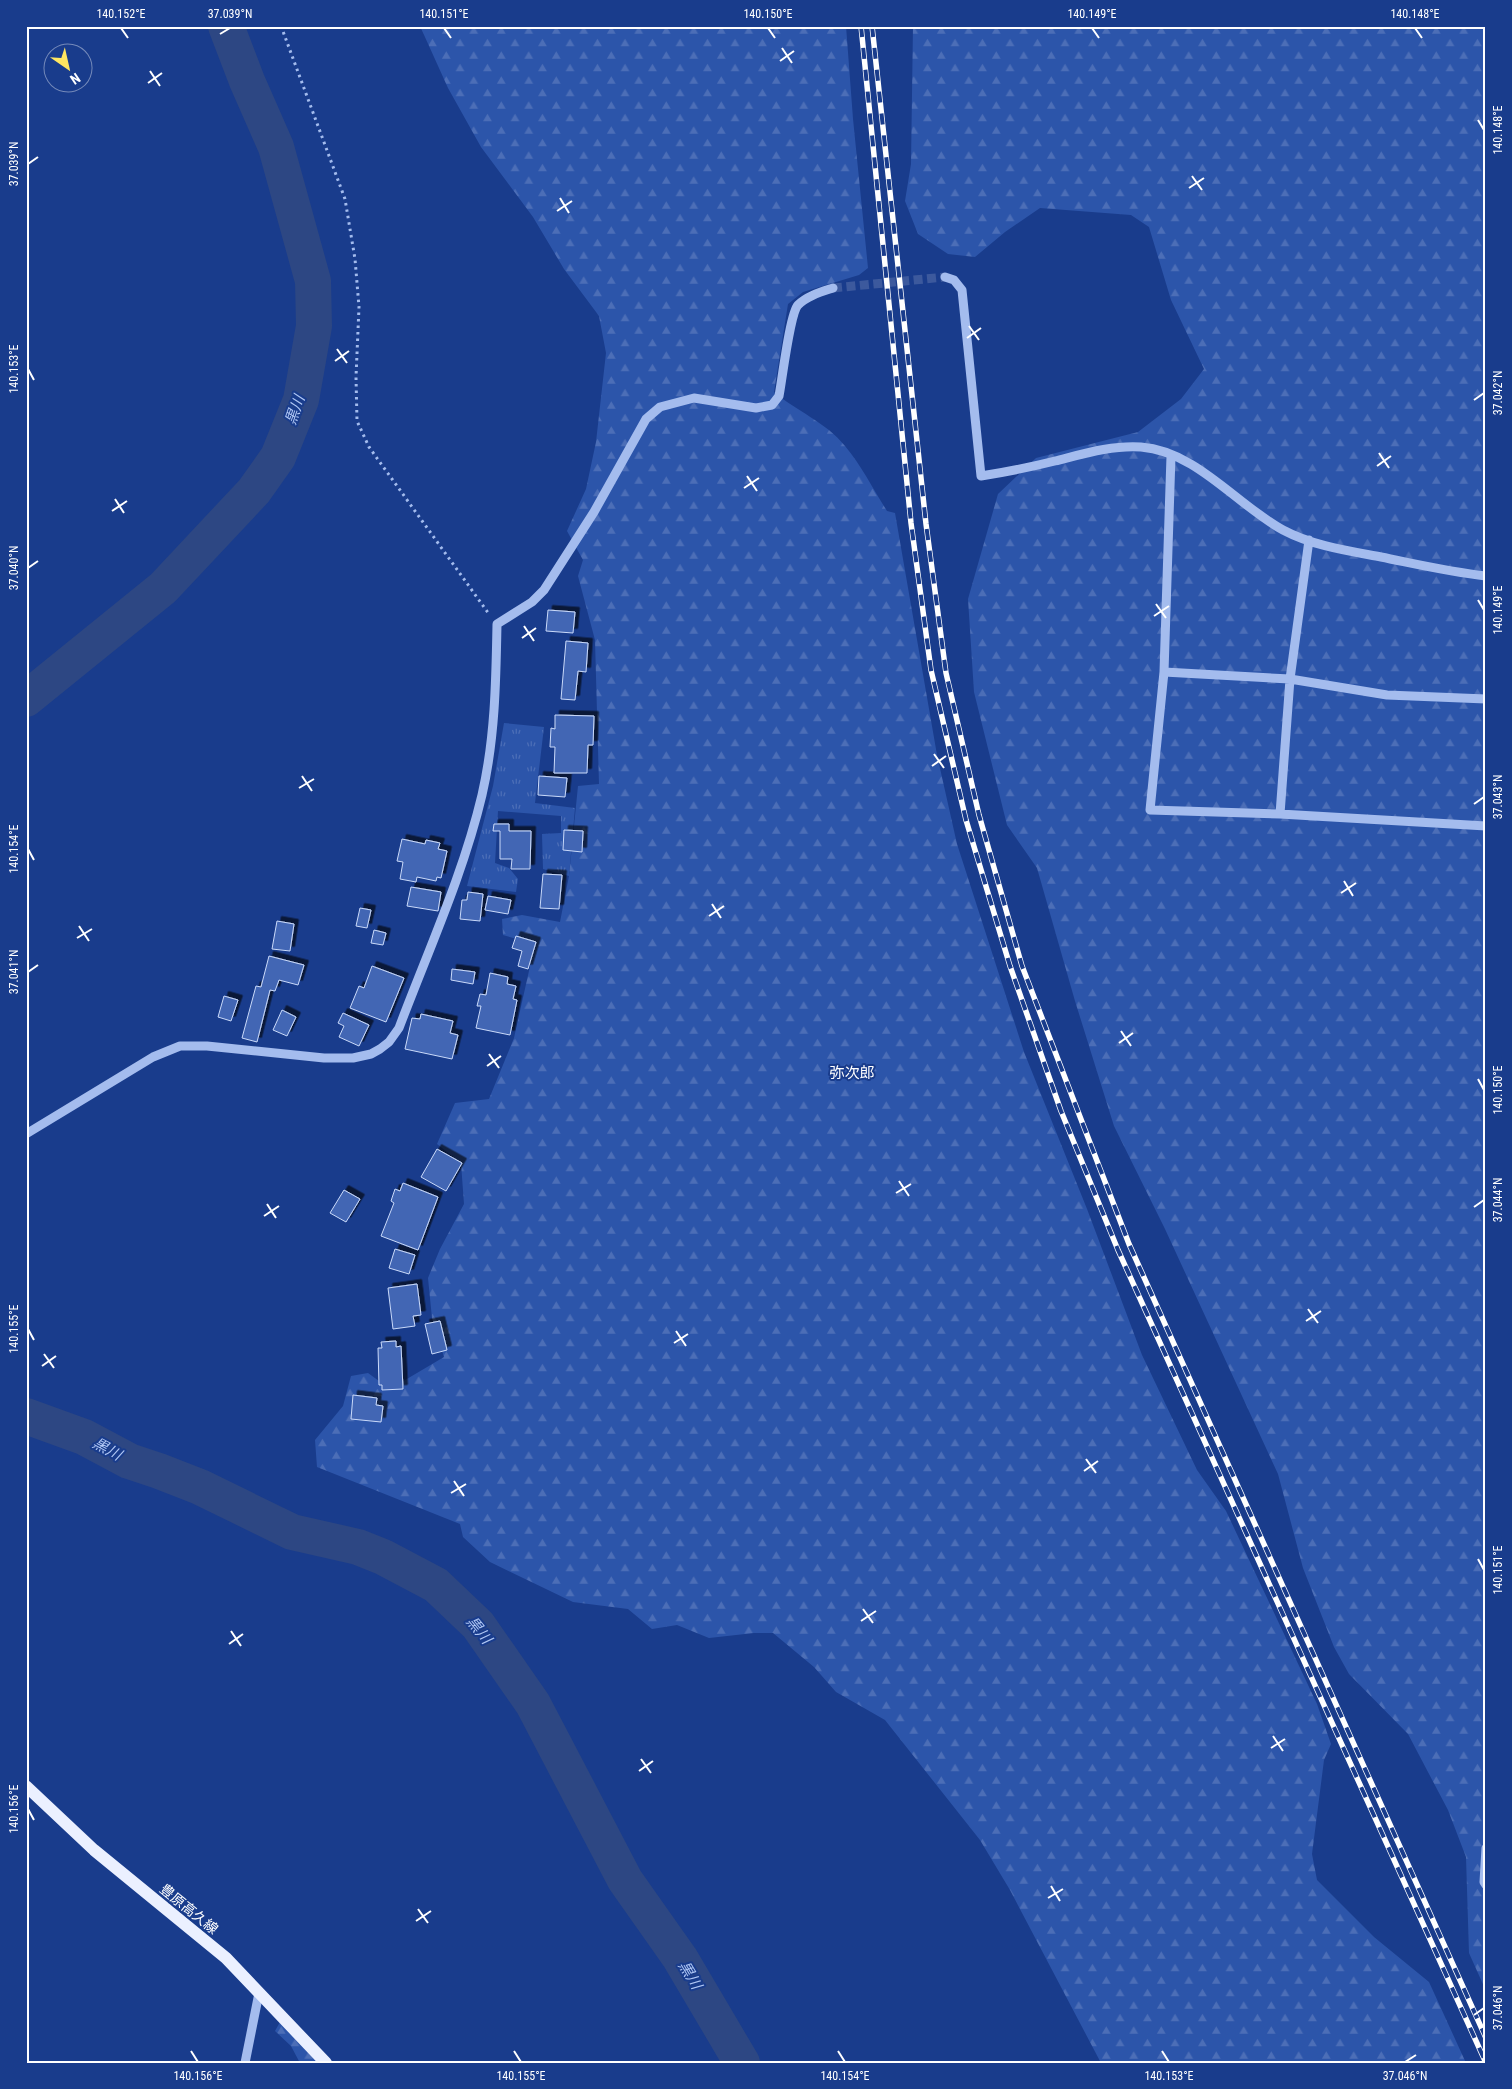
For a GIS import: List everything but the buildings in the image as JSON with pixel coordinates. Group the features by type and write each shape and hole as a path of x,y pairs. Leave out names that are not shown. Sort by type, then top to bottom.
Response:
{"main road":[{"name":"豊原高久線","path":"26,1786 94,1850 226,1958 326,2063"}],"street":[{"path":"945,277 954,280 962,290 981,476 1022,469 1111,448 1142,447 1194,466 1285,531 1337,548 1448,571 1486,576"},
{"path":"26,1134 153,1057 180,1046 207,1046 324,1058 353,1058 371,1054 389,1042 399,1028 466,853 482,794 491,747 497,624 532,602 544,590 594,512 646,419 660,407 694,398 756,408 772,405 779,396 796,306 809,297 833,288"},
{"path":"1171,456 1164,672 1150,810 1280,814 1486,826"},
{"path":"1280,814 1290,679 1309,540"},
{"path":"1164,672 1290,679 1387,695 1486,699"},
{"path":"1486,1848 1484,1882 1486,1885"},
{"path":"245,2063 260,1993"}],"path":[{"path":"281,26 345,199 355,259 359,307 356,377 357,421 369,446 478,601 497,624"}],"green space":[{"path":"420,26 846,26 868,268 859,275 803,292 788,304 774,392 820,423 845,446 887,511 895,513 937,755 957,844 1024,1052 1087,1209 1142,1355 1197,1470 1226,1511 1317,1704 1331,1744 1324,1760 1312,1854 1317,1880 1374,1937 1429,1982 1466,2063 1101,2063 1010,1890 980,1840 885,1720 836,1692 814,1667 773,1633 709,1638 677,1625 652,1629 628,1609 573,1602 490,1562 463,1537 460,1524 317,1467 315,1440 343,1406 351,1376 368,1373 390,1389 444,1357 432,1318 428,1278 440,1249 464,1204 461,1163 437,1144 455,1103 489,1099 514,1038 535,944 503,935 502,919 522,915 560,922 569,876 578,786 599,784 595,640 578,576 583,560 567,531 586,489 596,442 606,353 599,316 564,269 533,217 481,147 448,88"},
{"path":"913,26 1486,26 1486,1991 1469,1953 1466,1857 1448,1810 1408,1734 1349,1674 1334,1647 1303,1568 1278,1474 1165,1229 1114,1126 1075,1001 1037,868 1007,825 974,692 968,599 998,494 1036,458 1138,432 1181,399 1204,369 1171,300 1149,227 1131,215 1040,208 1005,232 975,257 948,254 918,234 905,201 911,164"},
{"path":"504,723 544,727 535,803 575,808 569,876 543,869 542,834 561,833 561,816 498,811 495,863 509,868 518,879 516,892 467,886 493,786"},
{"path":"280,2022 319,2063 300,2063 291,2046 275,2031"}],"waterway":[{"name":"黒川","path":"26,699 163,588 254,491 278,457 301,400 314,326 313,281 276,147 247,81 226,26"},
{"name":"黒川","path":"26,1416 84,1437 129,1461 200,1487 292,1532 358,1547 383,1557 436,1585 478,1625 533,1704 625,1880 680,1958 742,2063"}],"tunnel":[{"path":"833,288 945,277"}],"railway":[{"path":"861,26 911,523 931,670 966,820 1010,966 1061,1111 1118,1250 1486,2063"},
{"path":"872,26 926,524 946,673 979,815 1022,966 1129,1244 1486,2038"}],"district":[{"name":"弥次郎","path":"852,1073"}]}
